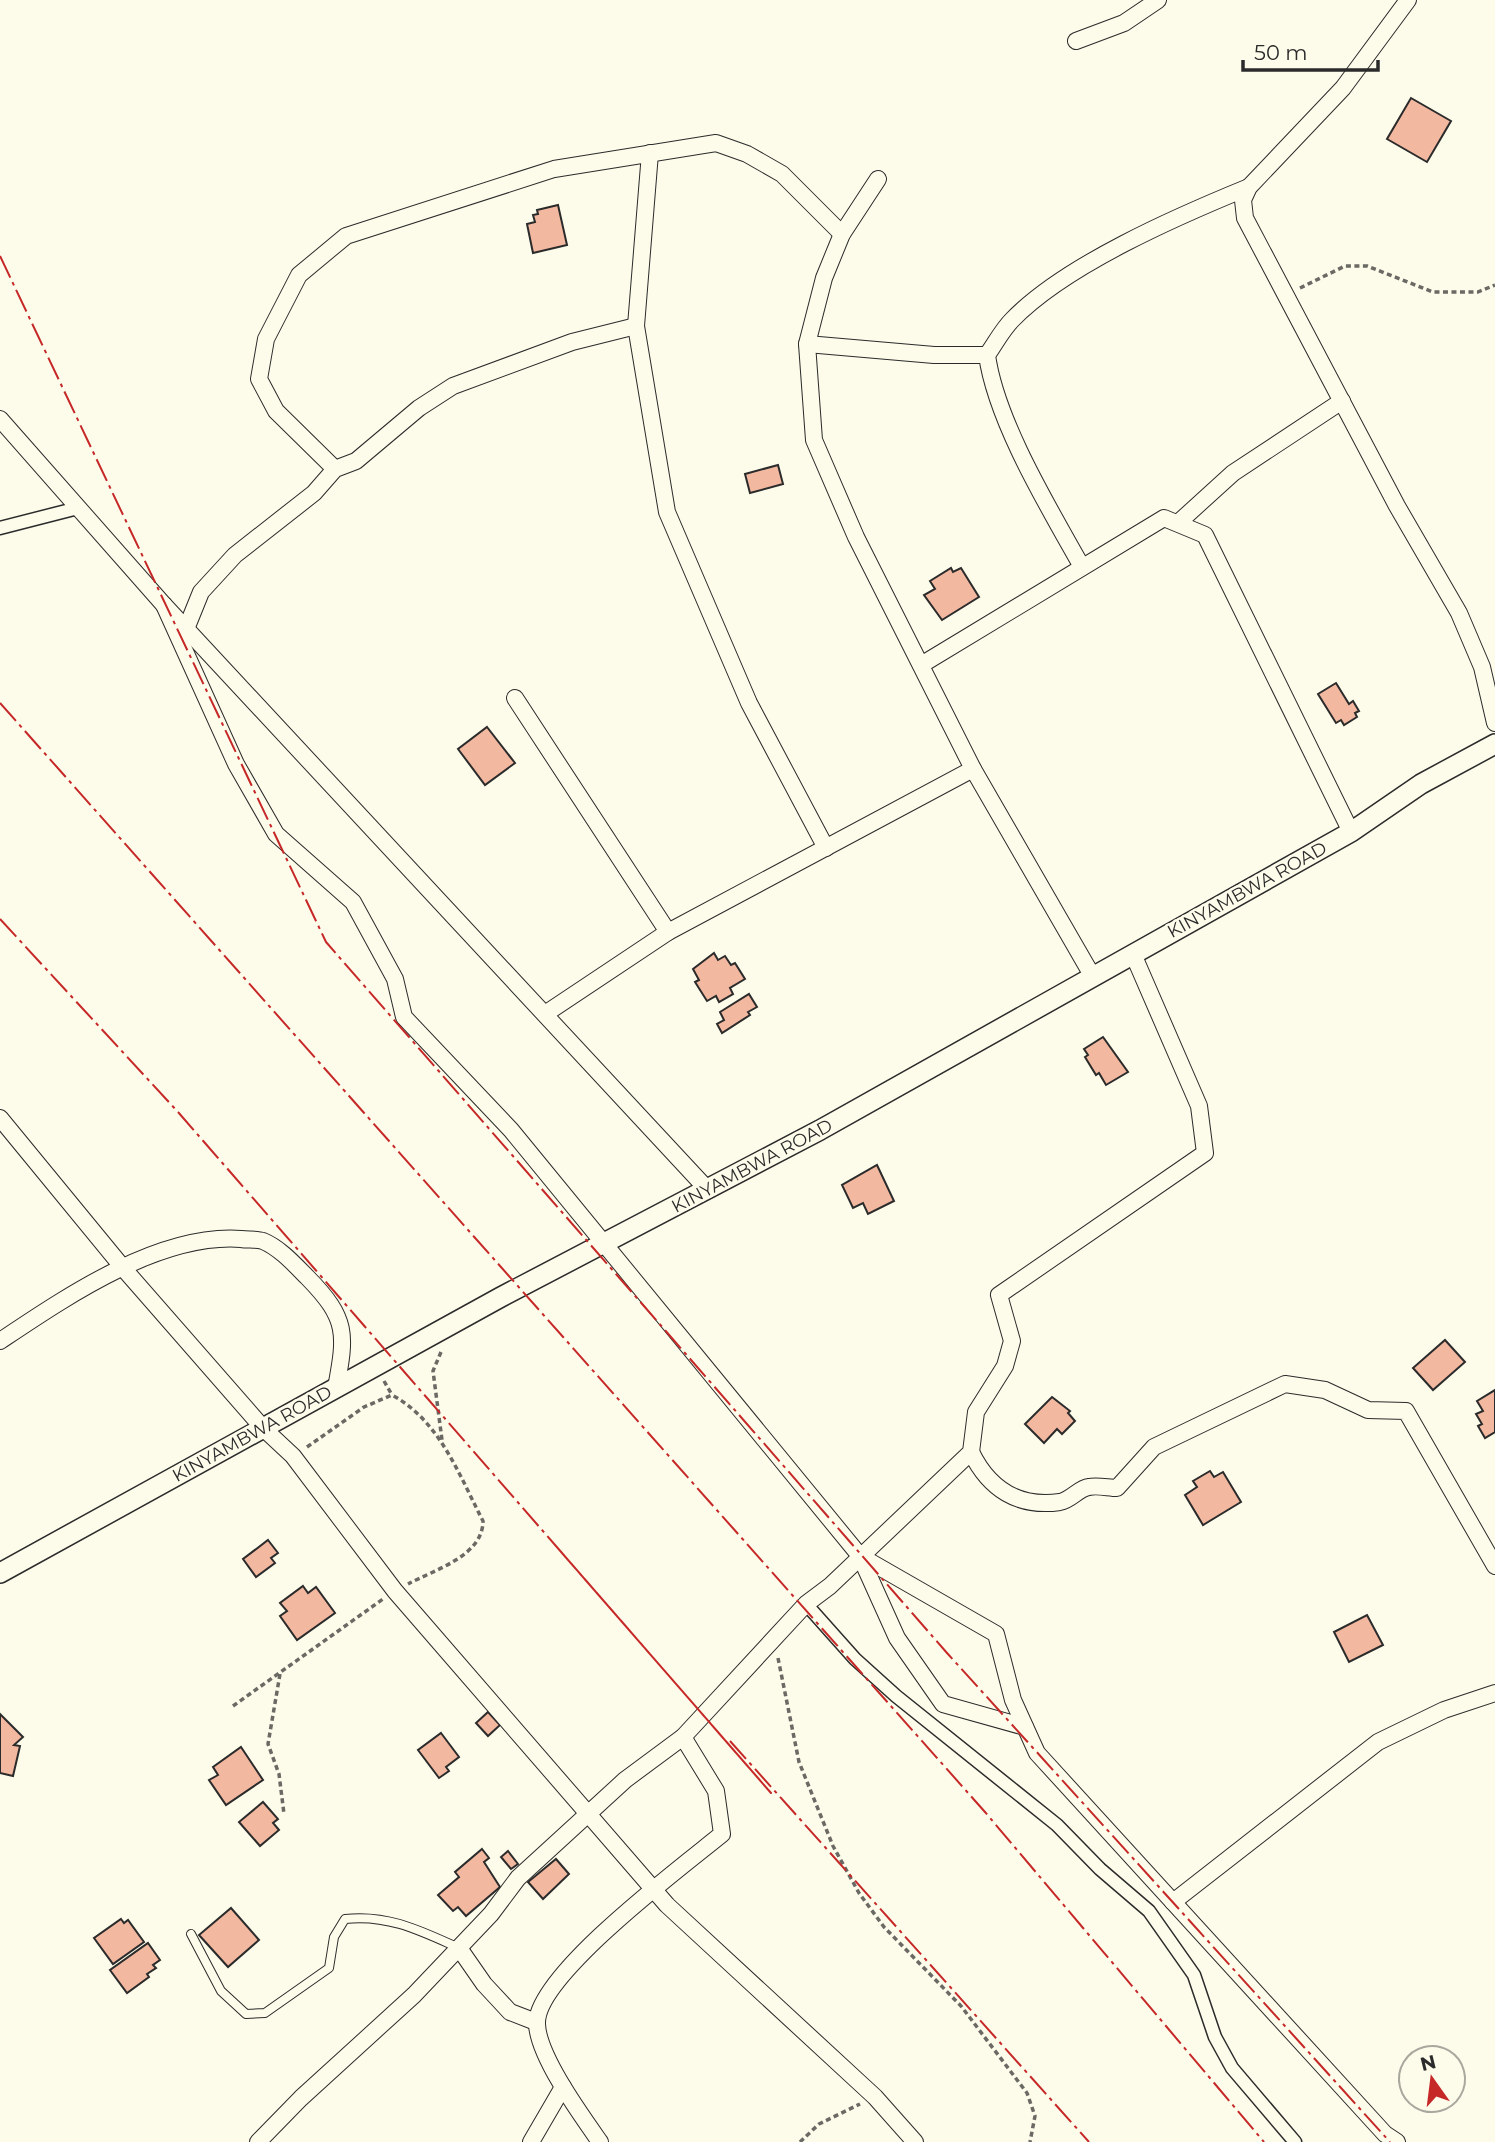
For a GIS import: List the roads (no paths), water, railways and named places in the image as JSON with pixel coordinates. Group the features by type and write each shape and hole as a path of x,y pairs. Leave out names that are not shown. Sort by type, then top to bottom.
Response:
{"street":[{"path":"1076,41 1124,23 1158,0"},
{"path":"1408,0 1343,88 1249,187 1243,200 1245,218 1397,506 1459,613 1482,667 1495,723"},
{"path":"335,469 276,411 259,379 266,339 299,275 346,236 554,169 716,143 747,154 782,174 842,234"},
{"path":"650,153 636,326 672,524 749,703 826,848"},
{"path":"878,179 842,234 824,278 807,344 814,440 856,537 973,769 1093,977"},
{"path":"1082,567 1011,429 990,376 987,355 1011,321 1054,285 1189,211 1249,187"},
{"path":"186,629 201,592 235,555 314,493 335,469 356,461 419,408 453,386 572,342 636,326"},
{"path":"807,344 934,355 987,355"},
{"path":"1178,523 1233,473 1301,431 1342,401"},
{"path":"0,419 164,606 707,1189"},
{"path":"0,528 78,508"},
{"path":"921,665 1164,518 1178,523 1205,535 1351,832"},
{"path":"164,606 236,764 276,834 354,902 395,979 404,1017 512,1130 860,1556 897,1638 943,1704 1024,1727"},
{"path":"515,698 668,932"},
{"name":"KINYAMBWA ROAD","path":"0,1573 335,1388 820,1130 1351,832 1421,784 1495,744"},
{"path":"545,1014 668,932 973,769"},
{"path":"1133,954 1199,1106 1205,1153 999,1295 1012,1341 1005,1366 975,1412 971,1452 981,1473 1003,1493 1022,1502 1063,1502 1088,1486 1117,1488 1154,1447 1285,1384 1325,1390 1368,1410 1406,1411 1495,1566"},
{"path":"0,1118 124,1269 263,1428 293,1456 395,1591 667,1905 875,2098 915,2142"},
{"path":"0,1341 82,1288 194,1242 227,1238 262,1241 290,1260 319,1288 343,1323 342,1357 335,1388"},
{"path":"258,2142 301,2098 414,1995 491,1914 518,1878 625,1780 683,1737 806,1604 830,1586 971,1452"},
{"path":"860,1556 996,1634 1013,1700 1037,1753 1389,2139"},
{"path":"806,1604 855,1659 1057,1825 1100,1869 1149,1911 1194,1975 1215,2037 1232,2067 1295,2142"},
{"path":"1173,1902 1378,1742 1444,1710 1495,1693"},
{"path":"600,2142 563,2087 541,2040 536,2022 552,1987 594,1940 722,1834 716,1791 683,1737"},
{"path":"459,1948 484,1984 510,2012 536,2022"},
{"path":"531,2142 563,2087"}],"lane":[{"path":"191,1934 221,1991 246,2014 265,2013 329,1968 334,1937 345,1919 367,1917 402,1923 459,1948"}]}
